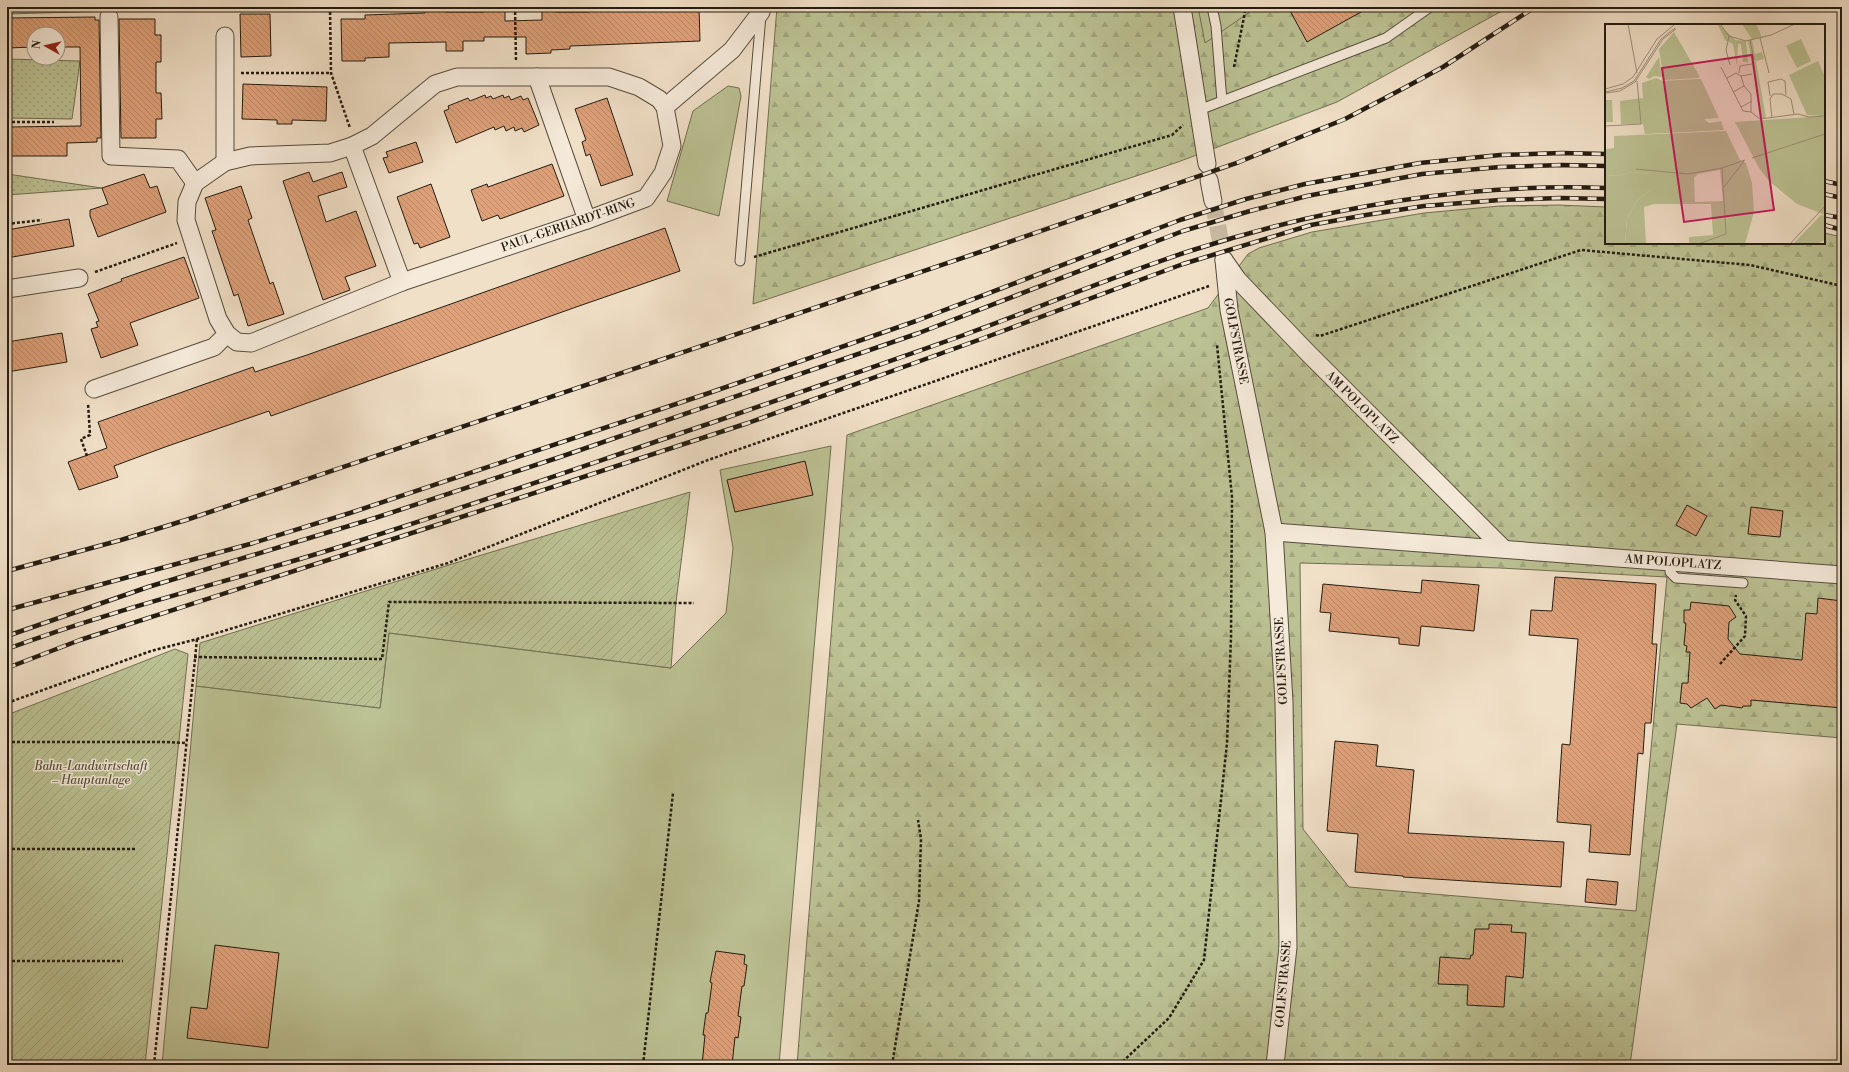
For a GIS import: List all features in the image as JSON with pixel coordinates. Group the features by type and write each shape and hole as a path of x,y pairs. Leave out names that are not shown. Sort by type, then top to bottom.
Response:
{"street":[{"path":"1182,7 1213,201"},
{"path":"94,389 214,347 227,334 218,319 186,220 187,202 195,183 225,162 250,156 330,153 352,146 372,136 435,84 457,77 609,77 639,87 659,99 665,107 732,50 761,9"},
{"path":"109,17 111,156 178,159 195,183"},
{"path":"225,36 225,162"},
{"path":"537,77 587,220"},
{"name":"PAUL-GERHARDT-RING","path":"227,334 237,342 251,343 402,282 587,220 646,198 663,173 672,146 665,107"},
{"path":"352,146 402,282"},
{"name":"GOLFSTRASSE","path":"1224,260 1229,310 1274,532 1284,702 1288,947 1275,1065"},
{"name":"AM POLOPLATZ","path":"1224,260 1238,280 1504,550"},
{"path":"7,289 79,278"},
{"name":"AM POLOPLATZ","path":"1274,532 1842,575"}],"lane":[{"path":"1212,7 1216,26 1222,101"},
{"path":"1199,110 1386,38 1430,7"},
{"path":"740,261 761,9"},
{"path":"1670,562 1670,572 1676,578 1739,583"}],"path":[{"path":"330,7 331,73 350,127 352,146"},
{"path":"515,7 516,78"},
{"path":"1233,72 1246,7"},
{"path":"225,72 331,73"},
{"path":"740,261 1172,135 1199,110"},
{"path":"7,122 54,122"},
{"path":"7,224 42,220"},
{"path":"79,278 192,238"},
{"path":"1312,335 1320,336 1581,250 1750,265 1842,286"},
{"path":"7,704 151,651 197,639 448,562 708,460 1210,286"},
{"path":"1119,1065 1169,1018 1204,960 1227,743 1231,637 1232,497 1216,341"},
{"path":"87,456 81,439 90,435 88,393 94,389"},
{"path":"1720,664 1745,636 1746,616 1735,600 1739,583"},
{"path":"194,657 382,659 389,602 694,603"},
{"path":"154,1065 185,743 197,639"},
{"path":"7,742 185,743"},
{"path":"643,1065 673,793"},
{"path":"892,1065 919,901 921,839 918,820"},
{"path":"7,849 136,849"},
{"path":"7,961 123,960"}],"green space":[{"path":"7,7 253,7 7,14"},
{"path":"777,7 1509,7 1337,102 1178,162 753,304"},
{"path":"1198,7 1257,7 1205,43"},
{"path":"7,59 26,60 26,66 66,66 66,61 80,61 72,119 7,118"},
{"path":"728,86 739,88 741,96 719,216 667,201 693,111"},
{"path":"7,174 102,188 7,195"},
{"path":"1559,205 1605,207 1605,244 1825,244 1825,233 1842,237 1842,738 1677,724 1630,1065 797,1065 847,435 1208,308 1248,254 1259,248 1312,232 1424,213 1500,206","holes":["1300,563 1500,568 1667,577 1636,911 1349,887 1303,829"]},
{"path":"831,446 779,1065 162,1065 196,686 380,708 389,633 671,668 726,613 733,548 720,470"},
{"path":"690,492 676,602 671,668 389,633 380,708 196,686 200,643 452,564"},
{"name":"Bahn-Landwirtschaft – Hauptanlage","path":"175,649 188,654 145,1065 7,1065 7,715"}],"building":[{"path":"555,7 555,12 589,12 589,7 699,7 700,41 570,46 570,49 551,50 551,53 526,54 526,37 484,37 484,41 463,41 463,51 446,51 446,42 389,43 389,57 365,58 365,61 342,61 341,19 365,19 365,15 425,13 425,10 446,10 446,12 484,12 484,8 505,8 505,21 542,20 542,8"},
{"path":"1288,7 1370,7 1307,42"},
{"path":"240,14 270,14 271,56 241,57"},
{"path":"95,17 95,20 99,20 101,138 97,138 97,142 67,143 67,156 7,156 7,127 81,126 80,47 66,47 66,26 26,26 26,47 7,48 7,18"},
{"path":"119,19 155,19 155,35 161,35 161,62 156,62 156,93 161,93 162,119 156,119 156,138 121,138"},
{"path":"243,84 327,87 326,121 292,120 292,124 277,124 277,120 242,119"},
{"path":"485,95 486,98 491,96 493,99 503,95 504,98 509,96 511,100 521,96 523,100 528,98 539,125 524,132 522,128 515,131 514,127 506,131 504,126 495,130 494,127 456,143 444,111 449,109 448,106 468,98 470,101"},
{"path":"607,98 633,175 601,186 590,154 586,156 582,142 586,140 575,109"},
{"path":"416,142 423,162 389,173 383,158 388,157 386,152"},
{"path":"552,164 564,196 500,219 498,215 482,221 471,190 487,184 488,187"},
{"path":"309,172 313,182 342,172 347,187 318,196 326,222 356,211 376,266 345,277 350,290 323,300 283,181"},
{"path":"144,174 150,188 157,186 166,212 98,237 90,216 90,210 108,204 102,188"},
{"path":"431,184 450,237 420,248 418,243 414,244 397,197"},
{"path":"241,186 252,218 248,220 270,284 273,282 284,314 248,326 238,294 234,296 212,231 216,230 205,198"},
{"path":"69,219 74,246 7,258 7,230"},
{"path":"665,228 680,271 271,416 269,411 165,447 114,466 118,477 79,490 68,462 107,448 98,422 253,367 255,372 307,355"},
{"path":"184,257 199,298 130,323 138,345 101,358 91,329 98,327 96,322 99,321 88,294 122,281 121,279"},
{"path":"62,333 67,362 7,372 7,342"},
{"path":"805,461 813,495 735,512 727,480"},
{"path":"1687,505 1707,516 1696,536 1676,525"},
{"path":"1751,507 1783,511 1780,537 1748,534"},
{"path":"1555,577 1656,584 1652,644 1657,644 1651,723 1645,723 1643,754 1638,753 1630,855 1589,852 1591,825 1557,822 1562,744 1570,745 1578,639 1529,635 1531,610 1552,611"},
{"path":"1422,580 1479,585 1474,631 1421,626 1419,646 1399,644 1399,638 1329,631 1331,613 1320,612 1323,584 1421,593"},
{"path":"1818,598 1842,601 1842,708 1751,700 1751,706 1743,706 1742,708 1721,705 1715,709 1707,698 1691,708 1687,704 1680,703 1682,683 1688,683 1690,652 1686,652 1687,646 1684,645 1686,623 1684,623 1684,610 1690,610 1691,602 1729,606 1736,617 1729,622 1728,639 1740,654 1802,660 1806,613 1817,614"},
{"path":"1335,741 1378,745 1376,766 1414,770 1408,833 1564,842 1561,887 1403,877 1355,872 1358,834 1327,831"},
{"path":"1587,879 1618,882 1616,905 1585,902"},
{"path":"1489,924 1512,925 1511,932 1526,933 1523,978 1506,976 1504,1007 1467,1005 1468,985 1438,984 1440,957 1470,959 1471,955 1473,955 1475,929 1489,929"},
{"path":"215,945 279,953 268,1048 187,1038 191,1007 207,1009"},
{"path":"716,951 745,955 744,964 747,965 744,986 742,986 738,1016 741,1017 738,1038 735,1037 732,1065 702,1065 705,1035 703,1035 706,1013 708,1013 712,983 710,982"}],"tunnel":[{"path":"1213,201 1224,260"}],"railway":[{"path":"7,571 121,540 186,520 989,249 1239,162 1345,119 1443,67 1535,7"},
{"path":"7,610 250,544 350,513 709,393 916,321 1180,220 1246,199 1305,184 1420,163 1500,155 1562,153 1605,154"},
{"path":"7,636 148,587 375,518 560,457 919,333 1183,231 1250,211 1307,196 1422,174 1500,167 1562,165 1605,166"},
{"path":"1825,181 1842,185"},
{"path":"7,649 130,608 336,548 477,502 901,357 964,335 1136,270 1193,250 1243,235 1294,221 1345,210 1449,194 1553,187 1605,188"},
{"path":"1825,194 1842,198"},
{"path":"7,668 80,640 748,423 1183,264 1311,225 1424,206 1500,200 1560,198 1605,199"},
{"path":"1825,215 1842,218"},
{"path":"1825,225 1842,230"}]}
